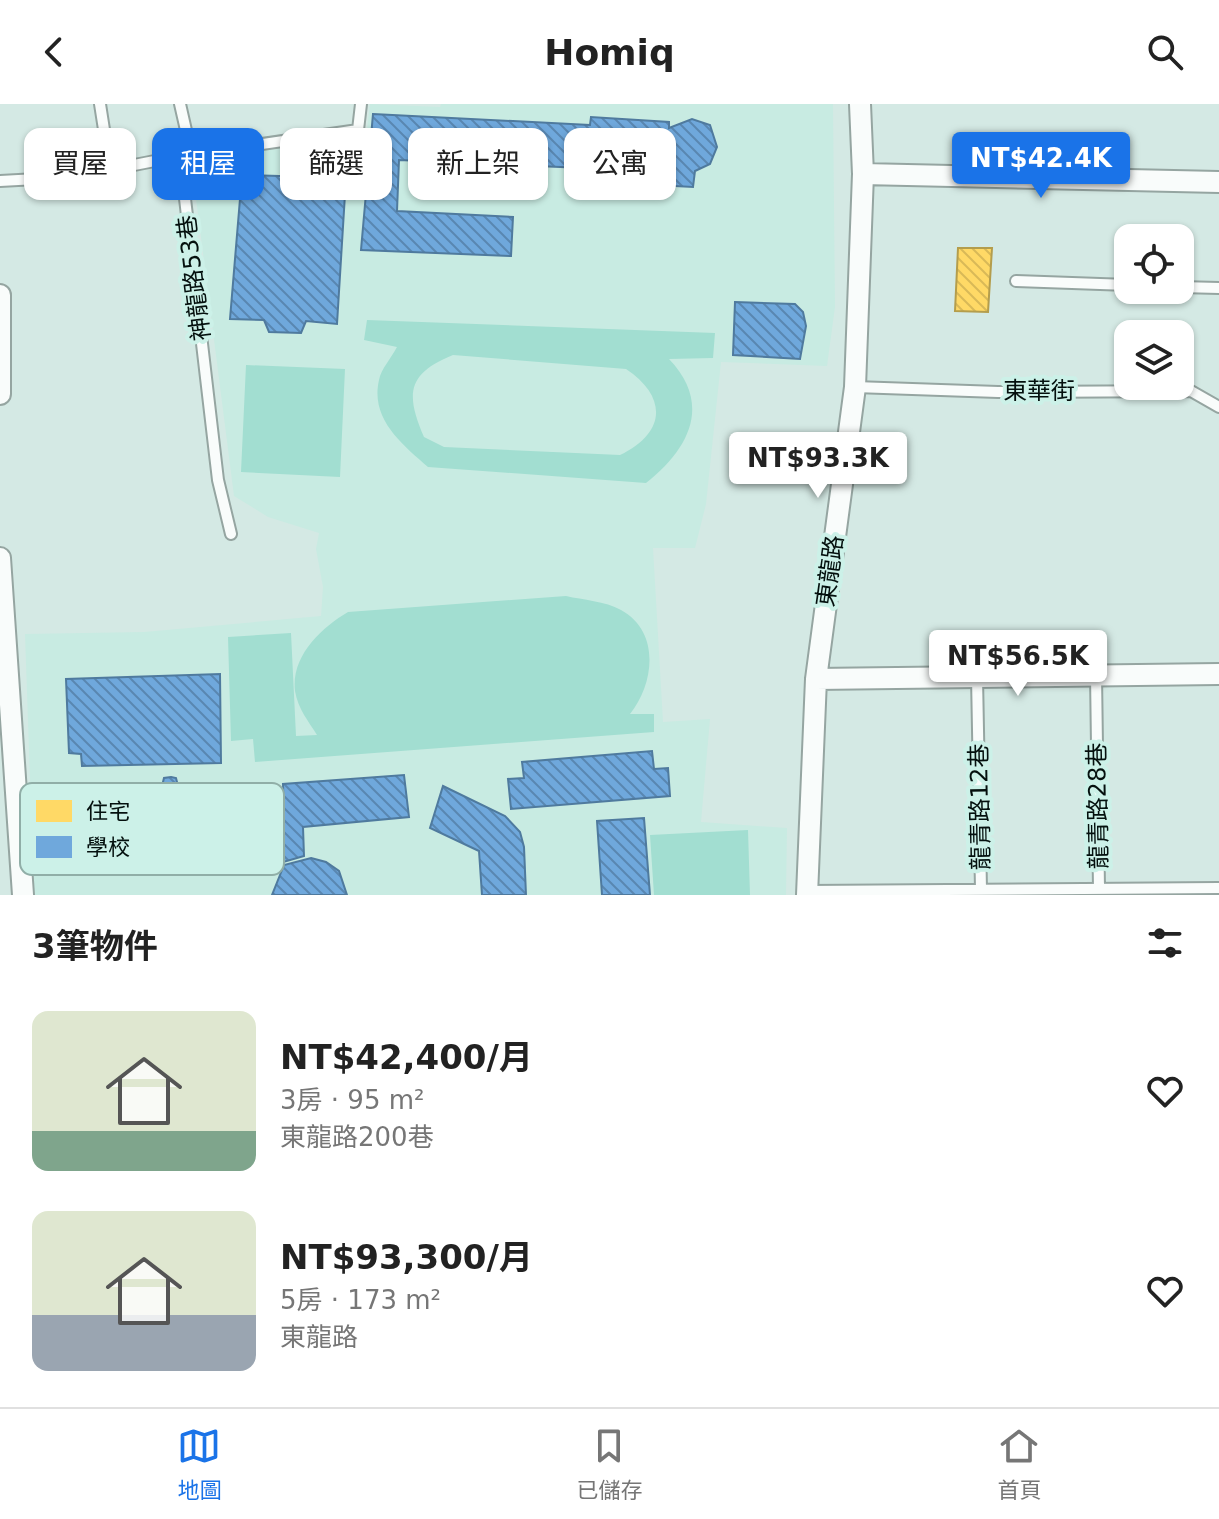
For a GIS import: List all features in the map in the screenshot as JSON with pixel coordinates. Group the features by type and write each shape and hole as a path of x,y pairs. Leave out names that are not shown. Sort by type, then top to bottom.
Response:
{"street":[{"name":"東龍路","path":"807,893 816,679 855,387 863,174 860,104"},
{"path":"863,174 1219,182"},
{"path":"0,295 0,394"},
{"path":"0,558 2,633 20,858"},
{"path":"816,679 1219,674"},
{"path":"21,875 23,895"}],"lane":[{"path":"100,104 104,128"},
{"name":"神龍路53巷","path":"180,104 185,128"},
{"path":"264,144 358,130 361,104"},
{"path":"0,181 24,180"},
{"name":"神龍路53巷","path":"185,200 218,480 231,534"},
{"path":"1016,281 1114,284"},
{"path":"1194,287 1219,288"},
{"name":"東華街","path":"855,387 998,392 1191,391 1219,407"},
{"name":"龍青路28巷","path":"1096,675 1099,888"},
{"name":"龍青路12巷","path":"977,677 981,889"},
{"path":"807,893 1099,888 1112,892 1219,888"}],"shaded area":[{"path":"370,104 440,107 441,104 833,104 835,307 827,366 721,362 706,504 695,548 653,548 663,722 710,719 701,822 787,828 786,895 34,895 33,875 284,875 284,783 30,783 25,634 144,632 321,616 323,587 316,549 319,533 268,517 234,496 196,200 264,200 264,149 280,147 280,200 392,200 392,128 367,128"},
{"path":"367,320 715,333 713,358 669,359 690,392 690,425 674,455 646,483 428,467 390,430 379,407 377,394 380,376 397,347 364,340","holes":["453,355 626,369 649,391 656,414 646,436 620,455 444,447 424,437 414,409 414,387 418,378"]},
{"path":"246,365 345,369 340,477 241,472"},
{"path":"566,596 615,607 634,620 643,631 650,659 648,674 630,714 654,714 654,732 255,762 253,739 231,741 228,637 291,633 296,736 317,735 296,698 298,666 318,635 348,612"},
{"path":"748,830 750,895 654,895 650,835"}],"building: 住宅":[{"path":"958,248 992,248 988,312 955,311"}],"building: 學校":[{"path":"373,114 590,125 591,117 669,122 669,128 564,128 564,167 548,166 548,128 408,128 408,160 399,160 397,211 513,217 511,256 361,250 365,200 392,200 392,128 372,128"},
{"path":"692,119 710,125 717,147 710,164 695,171 693,187 676,186 676,128 669,128"},
{"path":"264,176 280,176 280,200 345,200 337,324 306,321 301,333 269,332 264,320 230,319 240,200 264,200"},
{"path":"735,302 795,304 803,312 806,326 800,359 733,355"},
{"path":"220,674 221,763 82,766 81,754 69,753 66,679"},
{"path":"652,751 654,769 668,768 670,796 511,809 508,779 524,778 522,762"},
{"path":"404,775 409,817 303,827 304,856 284,862 284,784"},
{"path":"164,778 176,778 177,783 163,783"},
{"path":"443,786 505,816 520,832 524,847 526,895 482,895 479,851 430,828"},
{"path":"644,818 650,895 602,895 597,821"},
{"path":"311,858 326,862 339,871 347,895 272,895 280,875 284,875 284,865"}]}
